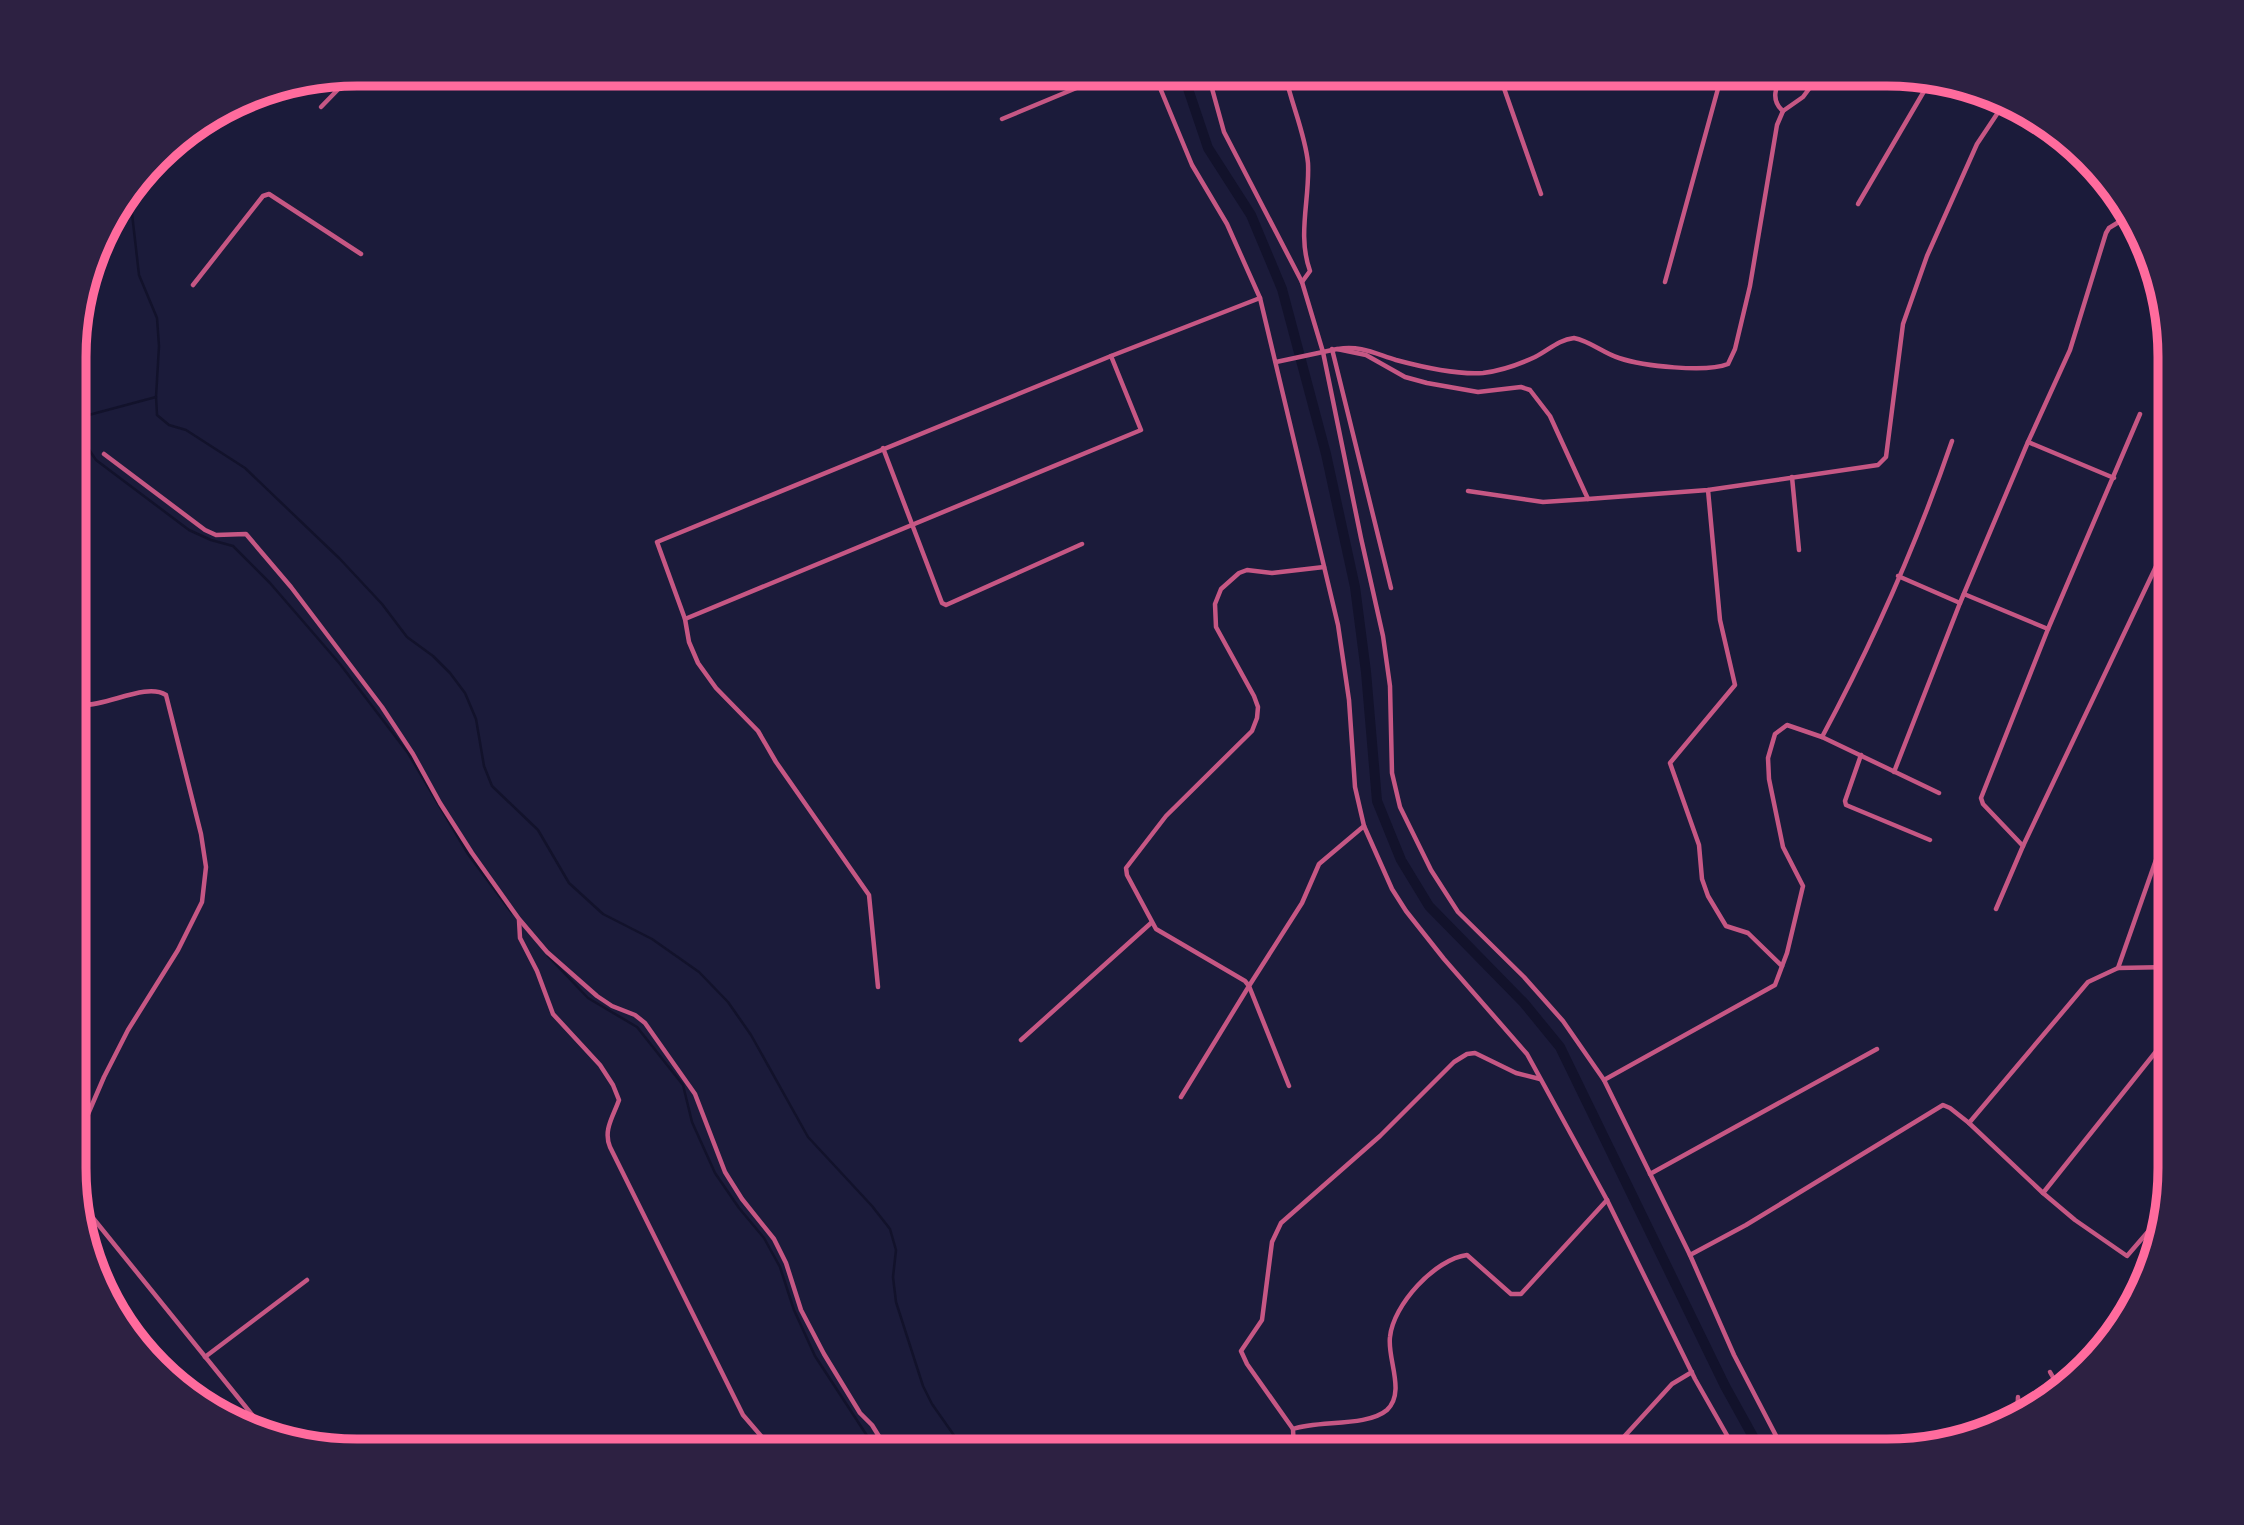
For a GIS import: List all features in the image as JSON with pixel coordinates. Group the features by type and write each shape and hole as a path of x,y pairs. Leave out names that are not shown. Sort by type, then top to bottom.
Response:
{"street":[{"path":"321,107 341,86"},
{"path":"1002,119 1081,86"},
{"path":"1159,86 1192,165 1227,224 1260,298 1338,625 1349,700 1355,787 1364,826 1392,889 1406,911 1527,1055 1607,1200 1692,1372 1729,1439"},
{"path":"1211,86 1224,132 1302,282 1323,352 1383,636 1390,686 1392,773 1400,807 1431,870 1458,912 1524,977 1563,1021 1604,1080 1690,1255 1734,1355 1778,1439"},
{"path":"1288,86 1306,146 1308,165 1303,237 1310,271 1302,282"},
{"path":"1503,86 1541,194"},
{"path":"1665,282 1719,86"},
{"path":"1778,86 1774,98 1777,107 1783,111"},
{"path":"1276,362 1349,347 1370,350 1395,360 1423,366 1483,373 1535,357 1556,343 1574,338 1619,358 1657,366 1718,369 1728,364 1735,349 1750,286 1777,125 1783,111 1803,97 1811,86"},
{"path":"1858,204 1925,88"},
{"path":"1468,491 1543,502 1708,490 1878,465 1886,457 1903,324 1927,256 1977,144 2000,110"},
{"path":"193,285 263,196 269,194 360,254"},
{"path":"1894,772 1960,603 2070,350 2106,233 2122,220"},
{"path":"878,987 869,895 776,762 758,731 716,688 698,663 657,542 883,448 1260,298"},
{"path":"1334,349 1366,355 1405,377 1453,389 1478,392 1521,387 1530,390 1550,416 1588,499"},
{"path":"1334,349 1391,588"},
{"path":"685,619 1141,430 1111,356"},
{"path":"2023,846 1983,804 1981,798 2048,629 2140,414"},
{"path":"1822,737 1858,669 1952,441"},
{"path":"2028,442 2114,478"},
{"path":"883,448 942,603 946,605 1082,544"},
{"path":"104,454 205,530 216,535 246,534 291,587 382,707 414,754 440,803 472,853 519,919 547,952 597,996 645,1023 695,1094 724,1172 774,1239 786,1263 801,1310 824,1354 860,1413 881,1439"},
{"path":"1792,477 1799,550"},
{"path":"1708,490 1720,620 1735,685 1670,763 1699,845 1702,879 1708,895 1726,926 1748,933 1782,966"},
{"path":"1996,909 2023,846 2158,562"},
{"path":"1289,1086 1250,986 1165,935 1151,923 1127,876 1126,868 1166,816 1245,740 1257,718 1258,707 1254,696 1216,627 1215,604 1222,589 1239,573 1247,570 1272,573 1324,567"},
{"path":"1898,576 1960,603"},
{"path":"1964,594 2048,629"},
{"path":"86,705 150,690 161,691 166,695 198,821 206,867 205,887 198,914 128,1030 86,1119"},
{"path":"1604,1080 1775,985 1803,886 1783,847 1769,779 1768,758 1775,734 1787,725 1822,737 1939,793"},
{"path":"1861,755 1845,801 1846,805 1930,840"},
{"path":"1181,1097 1302,903 1319,864 1364,826"},
{"path":"2118,968 2158,854"},
{"path":"519,919 520,938 537,971 553,1014 589,1051 613,1085 619,1100 607,1131 610,1147 743,1415 762,1439"},
{"path":"1021,1040 1151,923"},
{"path":"1969,1123 2088,982 2118,968 2158,967"},
{"path":"1650,1174 1877,1049"},
{"path":"2043,1193 2158,1049"},
{"path":"1293,1439 1293,1429 1247,1364 1241,1351 1262,1320 1272,1242 1281,1223 1380,1136 1454,1062 1467,1054 1475,1053 1516,1073 1541,1079"},
{"path":"1690,1255 1746,1226 1943,1105 1969,1123 2075,1220 2127,1256 2152,1228"},
{"path":"1293,1429 1316,1423 1375,1417 1385,1411 1392,1403 1395,1389 1390,1354 1392,1326 1401,1307 1417,1286 1433,1272 1450,1260 1467,1255 1511,1294 1521,1294 1607,1200"},
{"path":"90,1214 256,1420"},
{"path":"205,1357 307,1280"},
{"path":"1622,1439 1672,1384 1692,1372"},
{"path":"2050,1372 2055,1381"},
{"path":"2018,1397 2018,1406"}],"waterway":[{"path":"1187,86 1208,148 1251,215 1282,289 1326,454 1355,587 1366,672 1377,801 1401,860 1429,906 1524,1003 1560,1047 1725,1386 1754,1439"},
{"path":"131,206 139,275 157,318 157,415 169,425 186,430 245,468 340,559 382,604 407,637 433,656 450,673 465,693 476,719 484,766 492,786 538,830 569,883 603,914 652,939 699,972 728,1002 751,1035 808,1137 890,1229 896,1250 893,1277 896,1302 923,1386 957,1439"},
{"path":"86,416 156,397"},
{"path":"86,444 96,460 189,530 233,546 270,583 340,664 408,753 468,854 512,913"},
{"path":"548,956 588,998 637,1027 683,1085 692,1122 715,1173 764,1238 780,1267 794,1310 815,1356 869,1439"}]}
